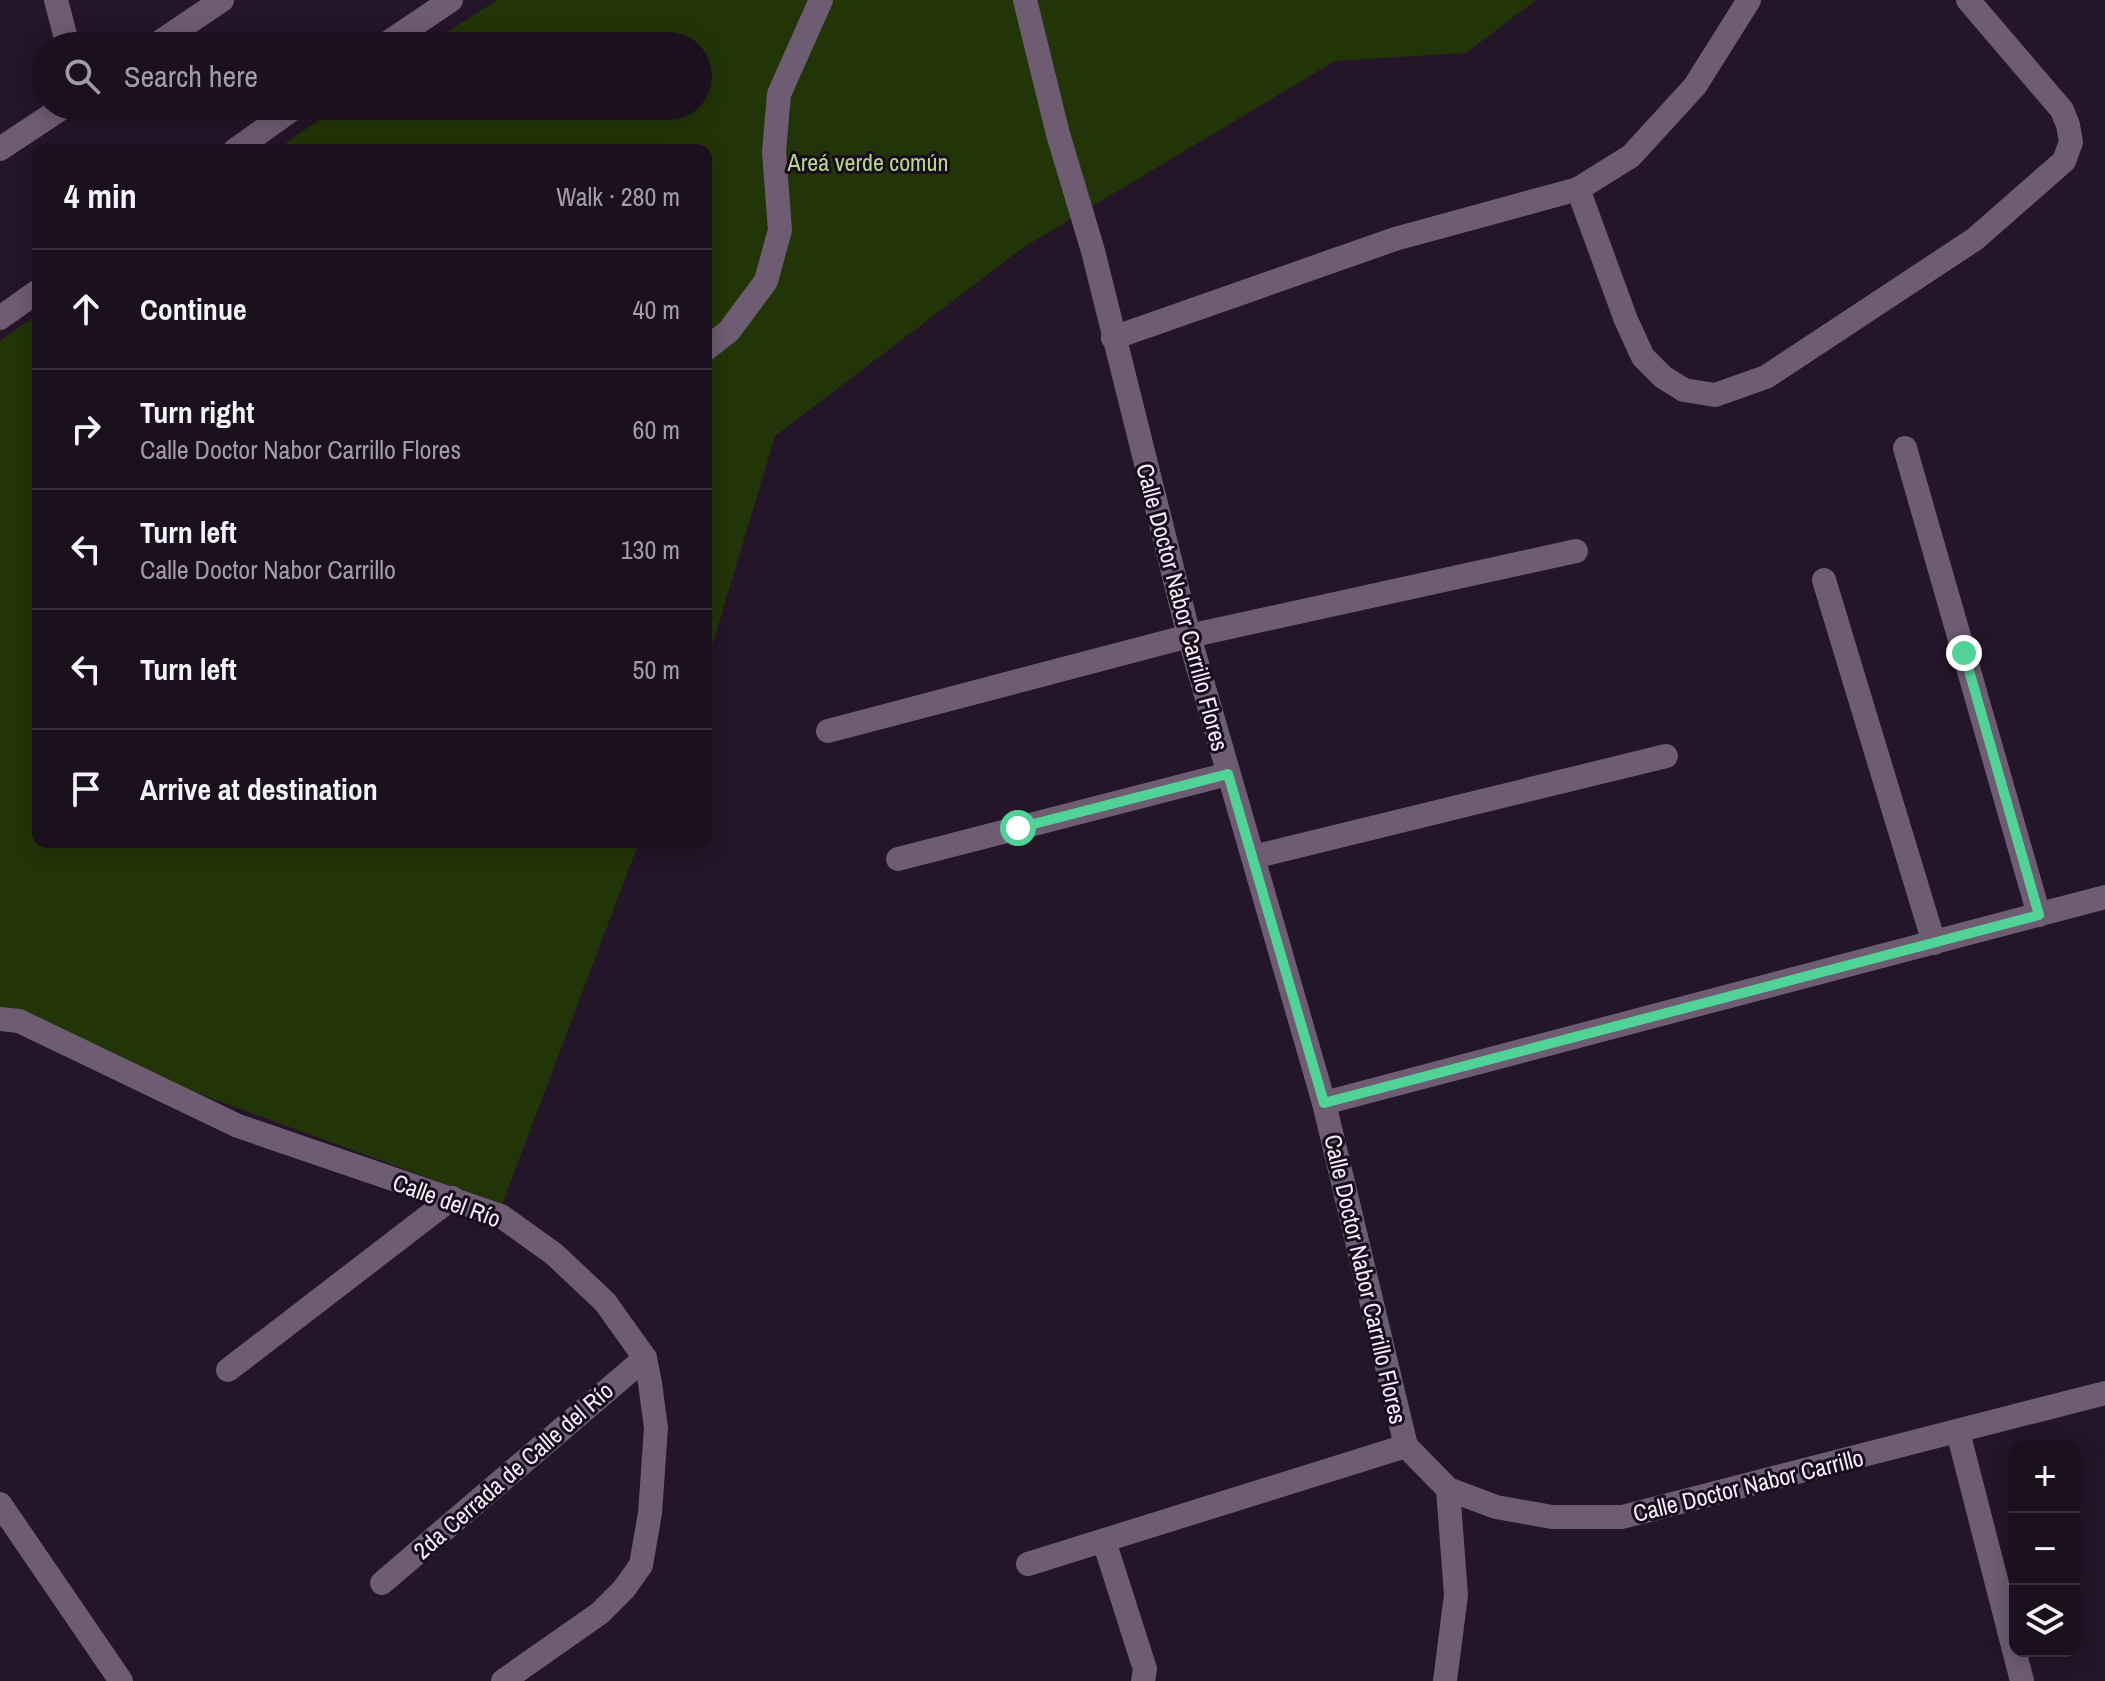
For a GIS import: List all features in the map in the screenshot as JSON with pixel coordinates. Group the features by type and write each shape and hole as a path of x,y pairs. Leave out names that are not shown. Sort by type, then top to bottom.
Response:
{"street":[{"path":"56,0 64,32"},
{"path":"175,32 222,0"},
{"path":"404,32 451,0"},
{"path":"712,344 729,331 766,281 780,230 774,152 779,94 821,0"},
{"name":"Calle Doctor Nabor Carrillo Flores","path":"1025,0 1058,134 1093,251 1189,636 1324,1103 1406,1446"},
{"path":"1113,338 1395,239 1578,189 1631,156 1695,86 1749,0"},
{"path":"1578,189 1626,320 1643,357 1663,377 1684,390 1715,395 1766,377 1975,239 2064,161 2071,142 2062,110 1968,0"},
{"path":"0,149 44,120"},
{"path":"243,144 277,120"},
{"path":"0,318 32,295"},
{"path":"1905,448 2039,915"},
{"path":"828,731 1189,636 1576,551"},
{"path":"1824,580 1934,943"},
{"path":"1253,857 1666,756"},
{"path":"898,859 1228,774"},
{"path":"1324,1103 2105,897"},
{"name":"Calle del Río","path":"0,1019 19,1021 238,1126 501,1216 554,1254 605,1302 645,1358 656,1428 650,1513 641,1565 624,1589 600,1613 503,1681"},
{"path":"228,1370 452,1198"},
{"name":"2da Cerrada de Calle del Río","path":"382,1583 645,1358"},
{"name":"Calle Doctor Nabor Carrillo","path":"1406,1446 1448,1489 1496,1507 1538,1514 1622,1517 2105,1393"},
{"path":"1958,1432 2022,1681"},
{"path":"1028,1564 1406,1446"},
{"path":"1445,1681 1456,1595 1448,1489"},
{"path":"0,1504 121,1681"},
{"path":"1104,1541 1145,1669 1143,1681"}],"green space":[{"name":"Areá verde común","path":"497,0 1536,0 1466,53 1335,61 1024,247 775,436 712,646 712,144 285,144 319,120 712,120 712,32 448,32"},
{"path":"32,318 32,848 637,848 502,1205 0,1021 0,341"}],"route":[{"path":"1018,828 1228,774 1324,1103 2039,915 1964,653"}]}
